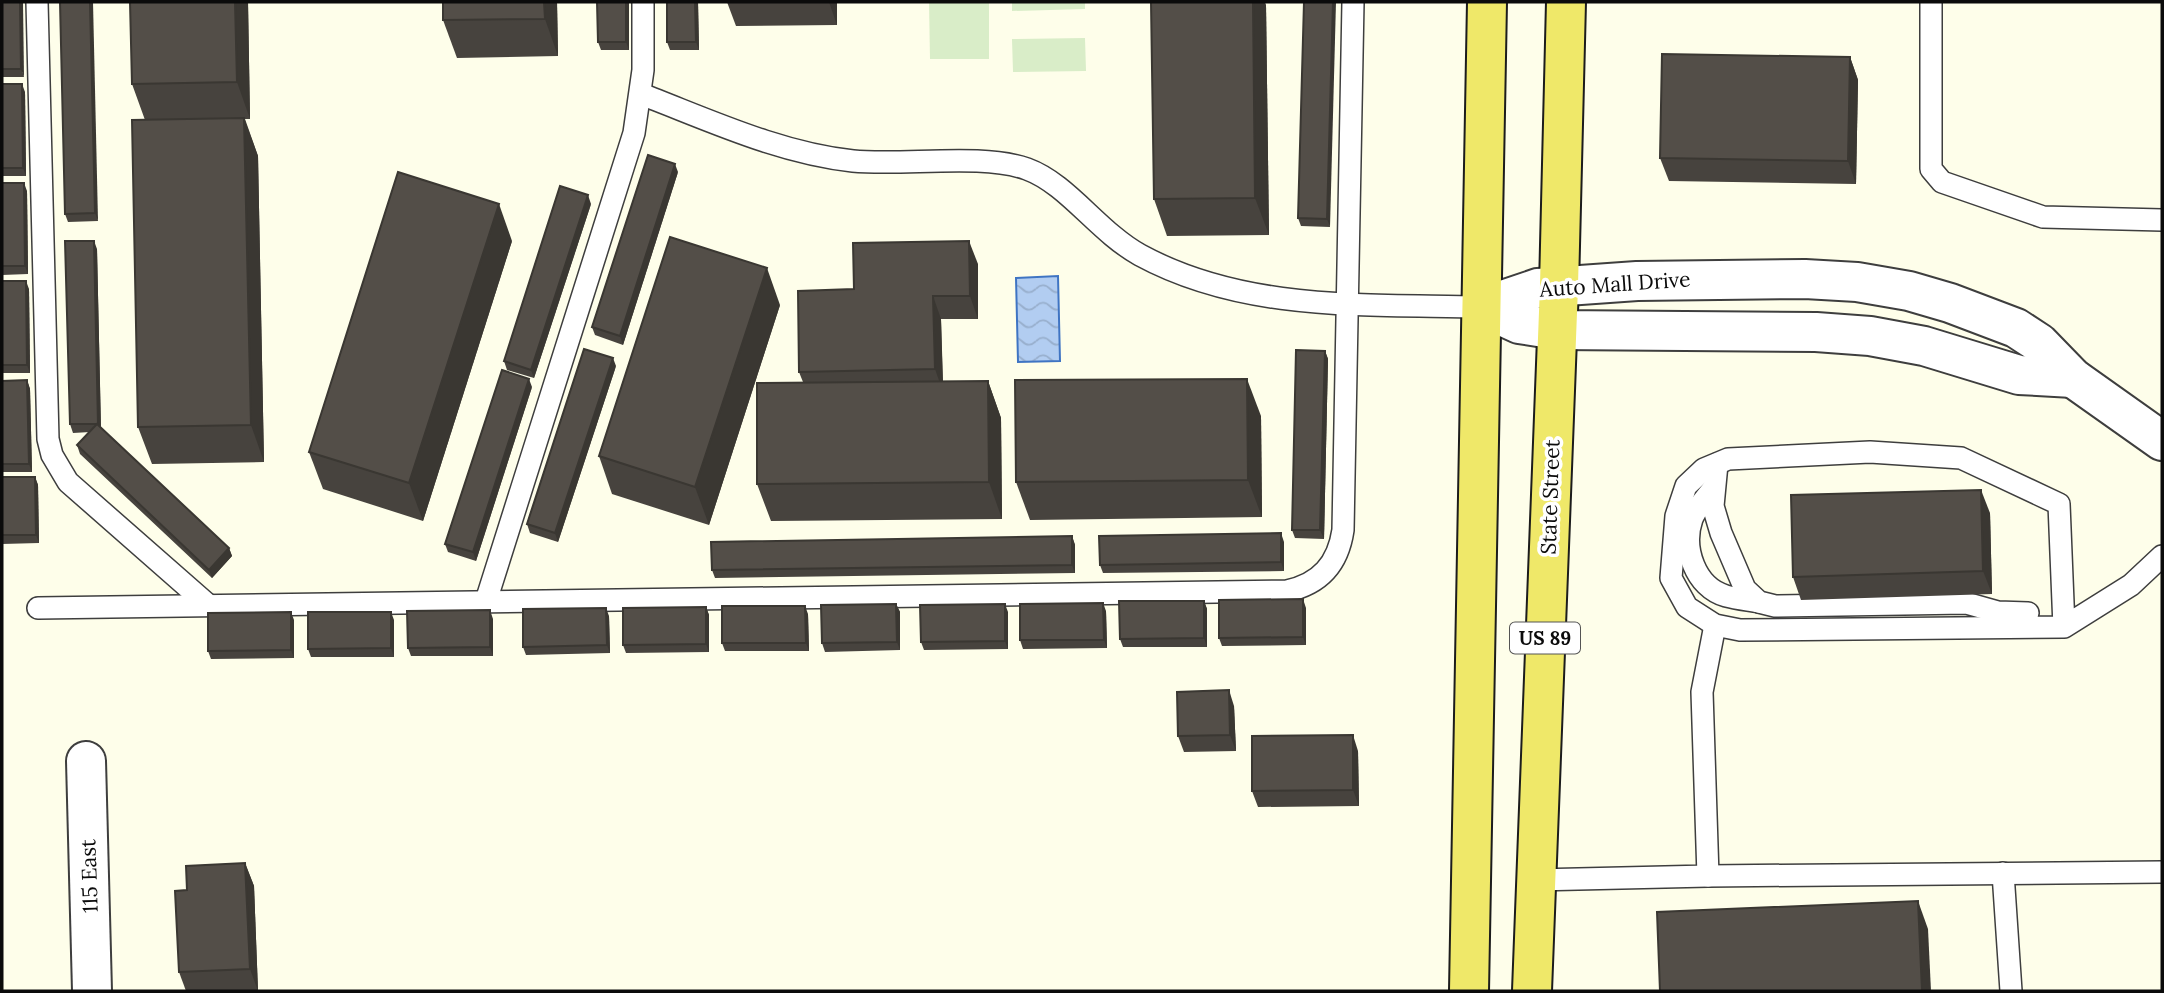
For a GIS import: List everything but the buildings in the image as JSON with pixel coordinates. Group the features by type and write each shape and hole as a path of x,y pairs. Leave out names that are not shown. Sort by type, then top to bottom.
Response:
{"main road":[{"path":"1469,991 1487,2"},
{"name":"State Street","path":"1532,991 1559,286 1566,2"}],"street":[{"name":"Auto Mall Drive","path":"1482,307 1519,292 1559,286 1725,278 1857,282 1950,303 2016,328 2039,343 2073,378 2162,441"},
{"name":"Auto Mall Drive","path":"1482,307 1519,324 1557,330 1816,332 1870,335 1924,346 2019,374 2073,378"},
{"name":"115 East","path":"86,761 92,991"}],"lane":[{"path":"37,2 48,439 52,455 68,481 207,604"},
{"path":"486,601 626,163 641,94 643,2"},
{"path":"38,608 1287,591 1302,588 1327,571 1341,545 1353,2"},
{"path":"1931,2 1931,169 1942,182 2043,217 2162,220"},
{"path":"641,94 759,139 819,156 883,163 990,163 1027,169 1061,188 1078,207 1116,240 1165,267 1227,288 1265,297 1348,304 1482,307"},
{"path":"2058,627 2059,504 1961,457 1870,452 1728,458 1704,469 1686,486 1676,516 1671,578 1686,607 1715,625 1740,629 2058,627 2131,585 2162,556"},
{"path":"1717,464 1713,506 1721,533 1745,589 1760,602"},
{"path":"1714,487 1692,518 1689,544 1692,562 1702,582 1724,596 1775,606 1966,603 1998,612 2033,613 2058,627"},
{"path":"1708,876 1702,692 1715,625"},
{"path":"1535,880 2162,872"},
{"path":"2003,873 2011,991"}],"green space":[{"path":"929,2 989,2 989,59 930,59"},
{"path":"1012,2 1085,2 1085,9 1012,11"},
{"path":"1085,38 1086,71 1013,72 1012,39"}],"water":[{"path":"1058,276 1060,361 1018,362 1016,278"}]}
